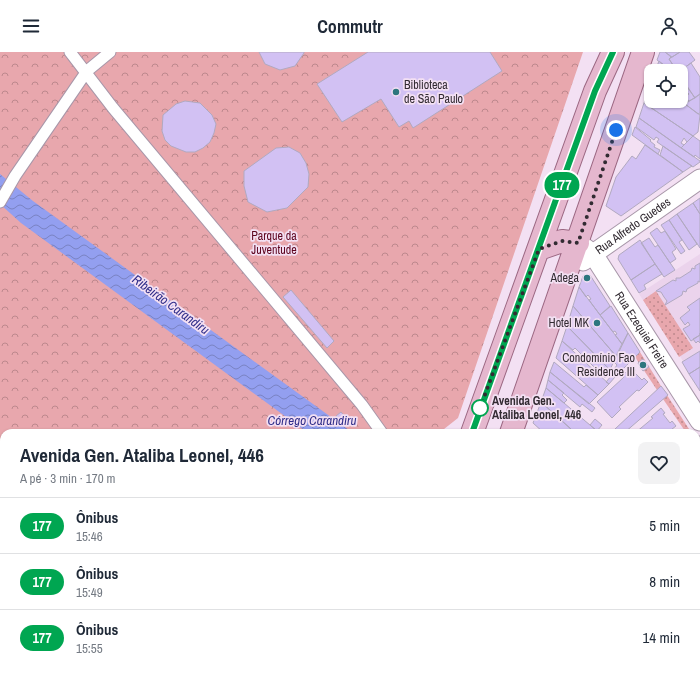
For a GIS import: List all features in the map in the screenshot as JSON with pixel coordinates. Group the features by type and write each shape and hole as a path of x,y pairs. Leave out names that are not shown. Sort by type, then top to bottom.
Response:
{"main road":[{"path":"595,91 595,77 599,52"},
{"path":"475,429 595,91 613,52"},
{"path":"512,429 567,274 585,249 609,160 643,52"},
{"path":"539,249 562,241 585,249"}],"street":[{"path":"70,52 87,71 113,108 362,405 379,429"},
{"path":"0,202 15,176 87,71 110,52"},
{"name":"Rua Alfredo Guedes","path":"585,249 662,199 700,179"},
{"name":"Rua Ezequiel Freire","path":"585,249 700,421"}],"shaded area":[{"path":"700,254 700,351 683,361 639,294"}],"green space":[{"name":"Parque da Juventude","path":"0,52 583,52 458,418 444,429 0,429"},
{"path":"656,291 693,348 679,357 643,300"},
{"path":"640,352 661,386 657,390 635,357"},
{"path":"667,395 689,429 684,429 663,399"}],"water":[{"name":"Córrego Carandiru","path":"0,174 33,201 347,429 303,429 21,223 0,204"}],"building":[{"path":"259,52 304,53 295,66 280,70 265,64"},
{"name":"Biblioteca de São Paulo","path":"368,52 490,52 502,71 413,128 409,121 399,127 381,99 342,122 317,84"},
{"path":"660,52 665,52 671,57 669,59 672,64 662,64 657,60"},
{"path":"665,52 680,52 672,57"},
{"path":"680,52 689,52 695,60 688,65 672,64 669,59"},
{"path":"691,63 700,77 700,94 695,98 688,88 688,65"},
{"path":"688,88 695,98 689,101"},
{"path":"700,94 700,113 698,114 688,106 688,102"},
{"path":"185,101 200,103 212,115 216,124 210,142 195,152 186,152 171,146 165,140 162,131 163,115 176,104"},
{"path":"644,103 644,108 651,108 693,136 687,142 684,138 681,143 684,145 681,148 639,118"},
{"path":"688,106 700,115 698,132 693,136 651,108 688,108"},
{"path":"639,118 700,162 693,167 657,142 659,139 656,137 654,140 636,127"},
{"path":"635,127 651,140 650,141 655,145 654,147 660,150 658,154 632,135"},
{"path":"693,136 700,141 700,159 695,155 694,157 681,148"},
{"path":"645,145 683,172 621,216 606,206 616,177 632,156 636,159"},
{"path":"663,146 692,166 683,172 660,155"},
{"path":"289,147 300,153 306,163 309,174 308,187 287,208 267,212 248,202 244,186 244,171 276,148"},
{"path":"700,198 700,214 693,203"},
{"path":"693,203 700,214 700,248 677,214"},
{"path":"677,214 697,244 689,250 669,220"},
{"path":"669,220 682,240 679,242 685,251 681,254 661,225"},
{"path":"657,228 661,233 665,231 676,249 672,252 676,259 670,263 650,233"},
{"path":"649,238 655,247 658,245 675,270 664,277 641,243"},
{"path":"640,240 655,264 631,280 618,259 619,255"},
{"path":"700,263 700,282 698,281 698,283 687,289 686,292 683,291 682,295 665,305 667,301 661,292 656,291 673,280 676,281 676,278 680,278 691,271 692,268 695,269 695,266"},
{"path":"655,264 662,274 644,285 646,289 639,293 631,280"},
{"path":"590,275 610,306 600,315 589,300 591,299 588,295 586,297 579,287 583,276"},
{"name":"Hotel MK","path":"579,287 622,344 616,356 573,306"},
{"path":"291,290 334,341 327,348 283,297"},
{"path":"700,298 700,335 691,341 683,329 690,325 688,322 685,325 680,318 690,310 687,307"},
{"path":"573,306 616,356 610,370 567,326"},
{"path":"611,306 628,333 622,344 615,335 617,334 615,331 613,332 600,315"},
{"path":"567,326 610,370 605,378 575,348 573,350 562,341"},
{"path":"628,333 640,352 620,372 615,368 617,365 614,362"},
{"path":"700,335 700,343 698,341 696,343 693,339"},
{"path":"562,341 609,384 598,395 556,358"},
{"path":"700,351 700,367 689,374 682,362"},
{"name":"Condomínio Fao Residence III","path":"643,359 649,367 643,371 638,363"},
{"path":"554,362 584,387 586,385 598,395 589,404 550,372"},
{"path":"632,366 636,370 634,372 642,380 644,378 648,382 619,407 621,409 612,418 597,402 624,377 623,375"},
{"path":"700,367 700,391 689,374"},
{"path":"550,372 595,408 592,412 582,404 580,407 548,380"},
{"path":"612,375 615,377 609,384 606,382"},
{"path":"548,380 564,393 562,395 567,400 564,403 546,388"},
{"path":"661,386 668,395 629,429 615,429"},
{"path":"546,388 595,429 571,429 541,402"},
{"path":"541,402 571,429 540,429 533,423"},
{"path":"661,408 665,413 663,414 670,423 672,421 676,426 672,429 640,429 653,418 651,417"},
{"path":"341,412 347,419 342,423 336,416"},
{"path":"595,419 602,425 599,429 595,429 590,425"}],"bus line":[{"name":"177","path":"473,429 595,91 613,52"}],"place":[{"name":"Biblioteca de São Paulo","path":"396,92"},
{"name":"Adega","path":"587,278"},
{"name":"Hotel MK","path":"597,323"},
{"name":"Condomínio Fao Residence III","path":"643,365"},
{"name":"Avenida Gen. Ataliba Leonel, 446","path":"480,408"}],"route":[{"path":"480,408 539,249 562,241 578,243 616,130"}],"water label":[{"name":"Ribeirão Carandiru","path":"171,304"}]}
